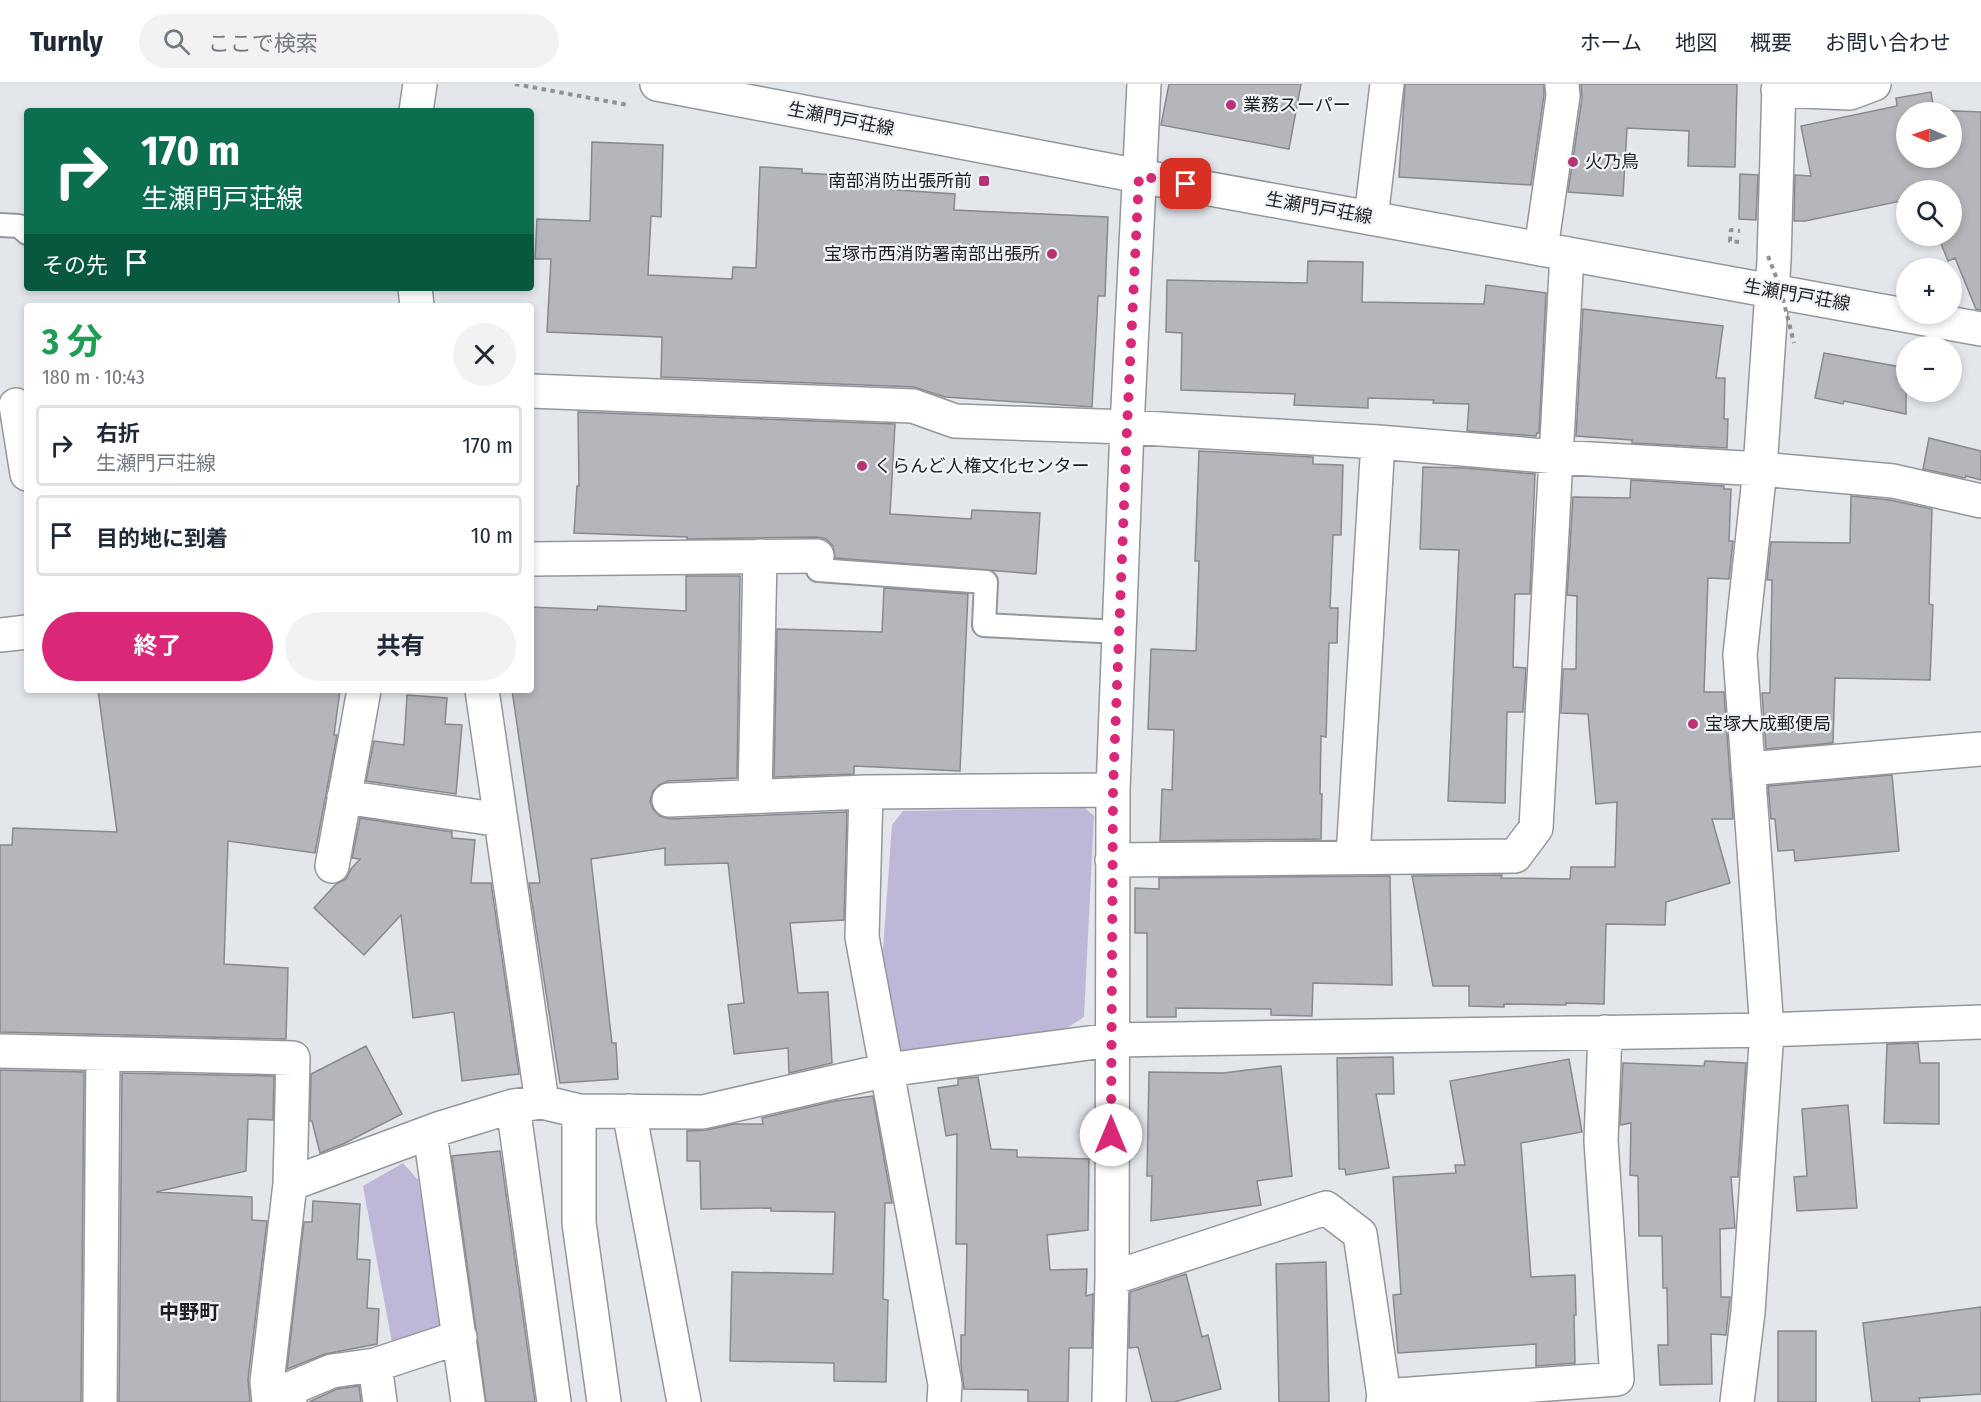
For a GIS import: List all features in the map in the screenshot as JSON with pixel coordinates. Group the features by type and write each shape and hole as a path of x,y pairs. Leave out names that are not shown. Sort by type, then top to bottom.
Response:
{"street":[{"path":"416,108 420,84"},
{"name":"生瀬門戸荘線","path":"657,84 1139,176 1981,329"},
{"path":"1109,1402 1112,1278 1113,790 1127,427 1144,84"},
{"path":"1371,218 1387,84"},
{"path":"1112,860 1515,856 1536,828 1557,457 1554,251 1563,84"},
{"path":"1737,1402 1748,1312 1767,1030 1740,655 1760,469 1772,291 1778,87 1850,93 1874,84"},
{"path":"534,391 913,406 955,421 1127,427 1760,469 1893,481 1981,501"},
{"path":"14,405 24,458"},
{"path":"1353,857 1378,442"},
{"path":"755,796 760,556"},
{"path":"534,559 817,556"},
{"path":"0,635 24,632"},
{"path":"332,867 363,693"},
{"path":"482,693 501,820 554,1402"},
{"path":"1748,769 1981,749"},
{"path":"669,800 866,792 1113,790"},
{"path":"866,792 862,937 945,1384 944,1402"},
{"path":"344,797 501,820"},
{"path":"290,1184 430,1133 528,1104 579,1111 703,1112 887,1070 1111,1040 1767,1030 1981,1022"},
{"path":"1112,1278 1326,1208 1360,1234 1383,1399 1617,1379 1601,1141 1605,1032"},
{"path":"0,1051 293,1058 290,1184 267,1382 269,1402"},
{"path":"100,1402 103,1054"},
{"path":"579,1111 579,1223 604,1402"},
{"path":"629,1111 684,1402"},
{"path":"430,1133 468,1402"},
{"path":"290,1402 289,1389 332,1371 375,1365 460,1337"},
{"path":"375,1365 380,1402"}],"lane":[{"path":"0,225 19,226 24,230"},
{"path":"817,556 818,570 986,582 984,625 1119,632"}],"path":[{"path":"1768,256 1780,287 1794,343"}],"shaded area":[{"path":"1085,808 1094,816 1084,1017 1064,1030 902,1052 889,1043 883,949 892,825 903,811"},
{"path":"403,1163 418,1180 444,1330 393,1348 363,1186"}],"building":[{"name":"業務スーパー","path":"1169,84 1301,84 1289,149 1161,125"},
{"path":"1405,84 1544,84 1531,185 1399,177"},
{"path":"1581,84 1737,84 1735,167 1688,166 1689,131 1627,128 1623,196 1568,192 1582,98"},
{"path":"1931,92 1933,102 1896,102 1896,98"},
{"path":"1896,106 1896,168 1962,168 1962,111 1981,112 1981,310 1976,309 1962,275 1962,258 1947,258 1942,246 1962,246 1962,180 1896,180 1896,202 1805,221 1794,221 1795,175 1811,176 1801,126"},
{"path":"592,142 663,145 661,217 651,216 648,275 732,279 733,267 756,268 760,167 802,169 802,173 855,176 855,187 955,194 954,210 1108,217 1105,296 1098,296 1092,407 945,397 914,387 661,377 662,337 547,332 551,259 535,259 537,219 590,221"},
{"path":"1740,174 1758,175 1756,220 1739,219"},
{"path":"1308,261 1363,262 1362,302 1484,304 1486,285 1546,293 1539,433 1536,436 1467,431 1469,404 1433,403 1434,400 1368,398 1368,408 1294,405 1295,394 1181,390 1182,333 1166,332 1167,280 1307,283"},
{"path":"1583,309 1723,326 1716,378 1725,378 1724,419 1728,419 1727,448 1632,443 1632,440 1576,436"},
{"path":"1824,353 1896,366 1896,402 1906,402 1906,414 1844,401 1843,404 1815,398"},
{"path":"578,412 895,424 890,514 971,519 972,510 1040,513 1036,574 835,558 833,546 826,539 817,537 687,539 687,537 574,533 577,486 579,486"},
{"path":"1929,438 1981,451 1981,480 1923,469"},
{"path":"1199,451 1313,457 1313,464 1343,465 1341,535 1333,535 1330,608 1338,608 1337,643 1329,643 1326,737 1321,736 1321,839 1160,841 1162,789 1172,790 1174,730 1148,729 1151,649 1196,651 1199,561 1195,561"},
{"path":"1423,467 1535,474 1530,594 1515,594 1513,667 1526,668 1523,712 1507,712 1505,803 1448,801 1459,550 1420,549"},
{"path":"1631,480 1724,486 1724,489 1731,489 1729,541 1733,541 1729,579 1708,578 1704,692 1724,692 1733,819 1712,819 1730,883 1666,902 1665,925 1606,924 1604,1004 1469,1006 1469,986 1433,986 1412,876 1502,875 1501,878 1570,879 1571,867 1615,867 1617,802 1596,804 1588,714 1561,713 1563,669 1576,669 1577,596 1567,595 1573,497 1630,498"},
{"path":"1851,496 1890,500 1932,509 1929,604 1933,605 1930,680 1835,678 1833,743 1766,749 1762,693 1770,693 1772,580 1767,580 1771,542 1850,543"},
{"path":"686,576 740,576 737,778 668,781 653,791 650,801 653,809 660,816 670,819 847,812 844,920 790,923 798,993 828,992 832,1063 789,1073 788,1048 734,1054 728,1005 744,1003 728,863 665,865 665,848 591,859 612,1043 616,1043 618,1079 560,1083 529,883 540,883 512,693 534,693 534,607 597,610 598,606 686,611"},
{"path":"884,588 968,594 960,771 854,766 854,774 774,777 777,629 882,632"},
{"path":"98,693 340,693 334,735 337,735 315,853 228,841 224,964 288,968 286,1039 0,1032 0,845 12,845 13,828 117,832"},
{"path":"407,695 447,698 445,724 462,725 456,794 366,781 374,741 404,745"},
{"path":"1892,775 1899,851 1795,861 1794,850 1778,851 1775,819 1771,819 1768,786"},
{"path":"360,818 452,832 452,838 475,840 471,883 491,883 519,1074 462,1081 454,1012 413,1018 401,915 364,955 314,908 336,884 346,879 360,859 352,858"},
{"path":"1390,876 1392,985 1313,983 1312,1016 1271,1015 1271,1009 1176,1008 1176,1017 1147,1017 1147,933 1135,933 1135,888 1159,889 1159,878"},
{"path":"1918,1043 1920,1063 1939,1063 1939,1124 1884,1123 1887,1044"},
{"path":"366,1046 402,1114 320,1153 312,1121 310,1121 311,1074"},
{"path":"1393,1057 1394,1094 1376,1094 1389,1168 1346,1175 1345,1169 1339,1169 1337,1058"},
{"path":"1569,1059 1582,1132 1521,1143 1531,1277 1575,1275 1575,1363 1536,1366 1536,1344 1398,1353 1393,1295 1401,1294 1393,1177 1456,1173 1455,1165 1465,1165 1450,1081"},
{"path":"1705,1061 1746,1063 1738,1177 1731,1177 1735,1228 1720,1229 1721,1297 1730,1297 1726,1335 1711,1334 1712,1384 1660,1385 1658,1345 1668,1345 1667,1288 1663,1288 1662,1236 1639,1236 1638,1176 1630,1175 1631,1123 1620,1125 1623,1063 1704,1066"},
{"path":"1281,1066 1292,1176 1257,1181 1261,1205 1151,1221 1152,1176 1147,1176 1149,1072 1223,1073"},
{"path":"0,1070 84,1072 81,1402 0,1402"},
{"path":"122,1073 274,1076 273,1120 248,1119 246,1171 156,1192 252,1197 252,1220 267,1221 248,1380 250,1402 119,1402"},
{"path":"978,1077 991,1149 1017,1150 1017,1157 1089,1159 1088,1230 1047,1235 1050,1270 1087,1269 1086,1296 1093,1294 1092,1348 1069,1348 1068,1402 1028,1402 1028,1390 964,1389 961,1335 965,1335 967,1244 956,1244 957,1134 946,1136 938,1088 958,1085 958,1079"},
{"path":"873,1096 892,1203 885,1203 883,1299 888,1300 886,1382 834,1381 834,1363 730,1361 732,1272 833,1274 835,1212 771,1211 771,1208 701,1209 700,1161 687,1161 687,1131 707,1130 734,1124 763,1124 762,1118 835,1101"},
{"path":"1848,1105 1857,1208 1797,1211 1794,1177 1807,1176 1802,1109"},
{"path":"500,1151 535,1402 486,1402 452,1156"},
{"path":"313,1201 360,1204 357,1259 370,1260 367,1308 379,1309 377,1344 325,1354 287,1369 304,1222 312,1222"},
{"path":"1326,1262 1329,1402 1279,1402 1276,1264"},
{"path":"1186,1274 1202,1337 1208,1335 1221,1389 1174,1402 1152,1402 1138,1347 1129,1348 1130,1292"},
{"path":"1981,1307 1981,1394 1919,1398 1920,1402 1872,1402 1863,1323"},
{"path":"1778,1331 1816,1331 1816,1402 1778,1402"},
{"path":"359,1386 361,1402 309,1402 337,1389"}],"place":[{"name":"業務スーパー","path":"1231,105"},
{"name":"火乃鳥","path":"1573,162"},
{"name":"南部消防出張所前","path":"984,181"},
{"name":"宝塚市西消防署南部出張所","path":"1052,254"},
{"name":"くらんど人権文化センター","path":"862,466"},
{"name":"宝塚大成郵便局","path":"1693,724"}],"district":[{"name":"中野町","path":"189,1312"}],"route":[{"path":"1111,1135 1113,790 1139,176 1186,184"}]}
